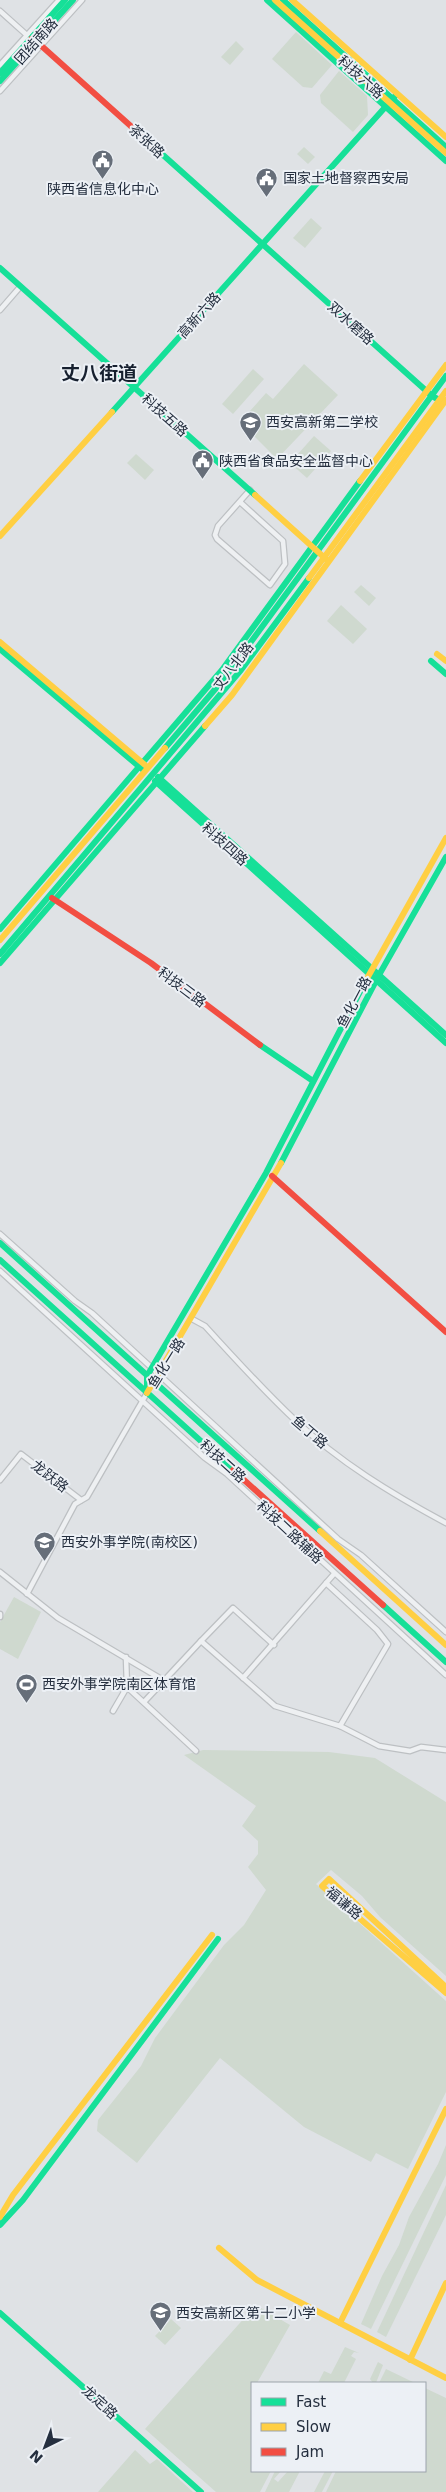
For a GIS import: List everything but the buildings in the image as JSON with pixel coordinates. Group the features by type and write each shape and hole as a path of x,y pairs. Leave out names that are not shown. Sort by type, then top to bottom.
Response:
{"main road":[{"name":"团结南路","path":"0,81 65,0"},
{"name":"团结南路","path":"0,73 73,0"},
{"path":"266,0 391,101 446,138"},
{"name":"科技六路","path":"275,0 446,146"},
{"name":"科技六路","path":"283,0 446,153"},
{"path":"292,0 391,101 446,161"},
{"name":"茶张路","path":"34,40 263,245"},
{"name":"高新六路","path":"0,536 391,101"},
{"name":"双水磨路","path":"263,245 429,393 444,402"},
{"name":"科技五路","path":"0,268 326,559"},
{"path":"429,393 446,365"},
{"name":"丈八北路","path":"1,934 143,767 223,680 314,549 429,393 446,376"},
{"name":"丈八北路","path":"0,954 14,943 156,778 241,670 444,402 446,391"},
{"name":"科技四路","path":"0,642 143,767"},
{"name":"科技四路","path":"0,649 156,778 370,971 446,1035"},
{"path":"438,654 446,661"},
{"path":"431,661 446,674"},
{"name":"鱼化一路","path":"146,1393 147,1376 266,1172 370,971 446,838"},
{"name":"鱼化一路","path":"146,1393 155,1383 274,1177 378,978 446,857"},
{"name":"科技三路","path":"52,898 151,963 242,1032 313,1081"},
{"path":"0,964 14,943 1,934"},
{"name":"科技四路","path":"378,978 446,1043"},
{"path":"266,1172 274,1177 446,1332"},
{"name":"科技二路","path":"0,1243 446,1645"},
{"name":"科技二路","path":"0,1260 446,1662"},
{"name":"福谦路","path":"446,1987 329,1879 322,1886 446,1993"},
{"path":"0,2216 13,2195 215,1937 22,2200 0,2225"},
{"path":"340,2323 446,2109"},
{"path":"219,2248 257,2280 446,2378"},
{"path":"410,2360 446,2283"},
{"name":"龙定路","path":"0,2313 201,2492"}],"street":[{"path":"0,91 59,0"},
{"path":"0,66 82,0"},
{"path":"0,11 34,40"},
{"path":"0,310 20,287"},
{"path":"240,502 284,541 284,564 270,585 217,539 215,535 218,526 250,490"},
{"name":"科技二路辅路","path":"0,1234 160,1374 331,1532 361,1555 446,1632"},
{"name":"科技二路辅路","path":"0,1270 205,1458 227,1474 446,1675"},
{"name":"鱼丁路","path":"192,1319 205,1326 295,1420 340,1458 383,1488 446,1523"},
{"path":"27,1594 75,1504 88,1497 146,1393"},
{"name":"龙跃路","path":"0,1480 21,1454 81,1500"},
{"path":"0,1572 58,1618 163,1680"},
{"path":"243,1678 274,1645 334,1574"},
{"path":"326,1583 377,1630 388,1644 340,1726"},
{"path":"144,1702 233,1608 274,1645"},
{"path":"201,1641 275,1706 340,1726 379,1746 410,1751 421,1747 446,1750"},
{"path":"113,1711 127,1687 126,1657"},
{"path":"127,1687 196,1751"}],"shaded area":[{"path":"296,32 332,65 312,88 303,87 272,59"},
{"path":"236,41 244,49 230,65 221,57"},
{"path":"339,71 367,96 368,115 353,132 321,103 320,95"},
{"path":"304,147 315,157 308,164 297,154"},
{"path":"311,218 322,228 305,248 293,238"},
{"path":"304,364 338,395 277,459 240,422 266,393 273,399"},
{"path":"253,369 264,379 233,414 222,404"},
{"path":"314,436 331,451 307,478 290,463"},
{"path":"136,454 154,470 145,480 127,463"},
{"path":"361,585 376,598 369,606 354,592"},
{"path":"341,605 367,629 353,644 327,621"},
{"path":"14,1597 41,1612 18,1659 0,1649 0,1622"},
{"path":"203,1750 329,1752 375,1758 446,1802 446,1976 380,1917 362,1896 331,1870 316,1884 446,2001 446,2092 408,2169 376,2153 371,2162 304,2127 220,2058 137,2163 97,2131 98,2120 141,2066 155,2038 224,1945 244,1925 266,1890 248,1867 258,1854 258,1841 242,1826 256,1806 184,1755"},
{"path":"446,2145 446,2175 371,2329 361,2324 382,2276 399,2245 409,2217 438,2164"},
{"path":"446,2185 446,2215 386,2337 377,2332"},
{"path":"256,2305 290,2325 258,2382 251,2382 251,2472 270,2472 260,2492 216,2492 145,2429"},
{"path":"171,2319 181,2328 165,2345 155,2336"},
{"path":"345,2347 359,2353 354,2352 351,2356 356,2359 344,2382 318,2382 324,2371 331,2374"},
{"path":"378,2362 383,2365 376,2382 372,2382 370,2379"},
{"path":"386,2369 413,2382 380,2382"},
{"path":"426,2388 446,2398 446,2492 326,2492 336,2472 426,2472"},
{"path":"135,2450 150,2464 157,2459 193,2492 98,2492"},
{"path":"275,2472 280,2472 274,2479 278,2482 287,2472 299,2472 289,2492 265,2492"},
{"path":"324,2472 332,2472 322,2492 314,2492"}],"traffic: fast":[{"path":"0,73 65,0"},
{"path":"0,81 73,0"},
{"path":"267,0 446,161"},
{"path":"283,0 446,147"},
{"path":"112,412 397,94"},
{"path":"153,146 432,396 443,402"},
{"path":"0,268 255,495"},
{"path":"165,748 223,680 446,376"},
{"path":"0,929 222,670 360,481"},
{"path":"0,954 241,670 309,578"},
{"path":"0,649 142,769"},
{"path":"431,661 446,674"},
{"path":"0,963 205,726"},
{"path":"158,777 446,1035"},
{"path":"155,781 446,1043"},
{"path":"281,1163 379,975 446,857"},
{"path":"147,1393 147,1376 266,1173 365,982"},
{"path":"260,1045 313,1081"},
{"path":"0,1243 320,1531"},
{"path":"0,1260 233,1470"},
{"path":"383,1605 446,1662"},
{"path":"0,2225 23,2200 218,1939"},
{"path":"0,2313 201,2492"}],"traffic: slow":[{"path":"275,0 446,153"},
{"path":"292,0 446,137"},
{"path":"360,481 446,365"},
{"path":"309,578 446,391"},
{"path":"205,726 232,695 446,400"},
{"path":"0,536 112,412"},
{"path":"255,495 327,560"},
{"path":"0,642 145,765"},
{"path":"437,654 446,661"},
{"path":"0,940 165,748"},
{"path":"365,982 446,838"},
{"path":"147,1393 281,1163"},
{"path":"320,1531 446,1645"},
{"path":"446,1987 329,1879 322,1886 446,1993"},
{"path":"0,2217 13,2195 212,1935"},
{"path":"340,2323 446,2109"},
{"path":"219,2248 257,2280 446,2378"},
{"path":"410,2360 446,2283"}],"traffic: jam":[{"path":"31,39 36,41 153,146"},
{"path":"52,898 151,963 260,1045"},
{"path":"272,1176 446,1332"},
{"path":"233,1470 383,1605"}],"place":[{"name":"陕西省信息化中心","path":"103,180"},
{"name":"国家土地督察西安局","path":"267,197"},
{"name":"西安高新第二学校","path":"250,441"},
{"name":"陕西省食品安全监督中心","path":"203,480"},
{"name":"西安外事学院(南校区)","path":"45,1561"},
{"name":"西安外事学院南区体育馆","path":"26,1703"},
{"name":"西安高新区第十二小学","path":"160,2332"}],"district":[{"name":"丈八街道","path":"99,373"}]}
